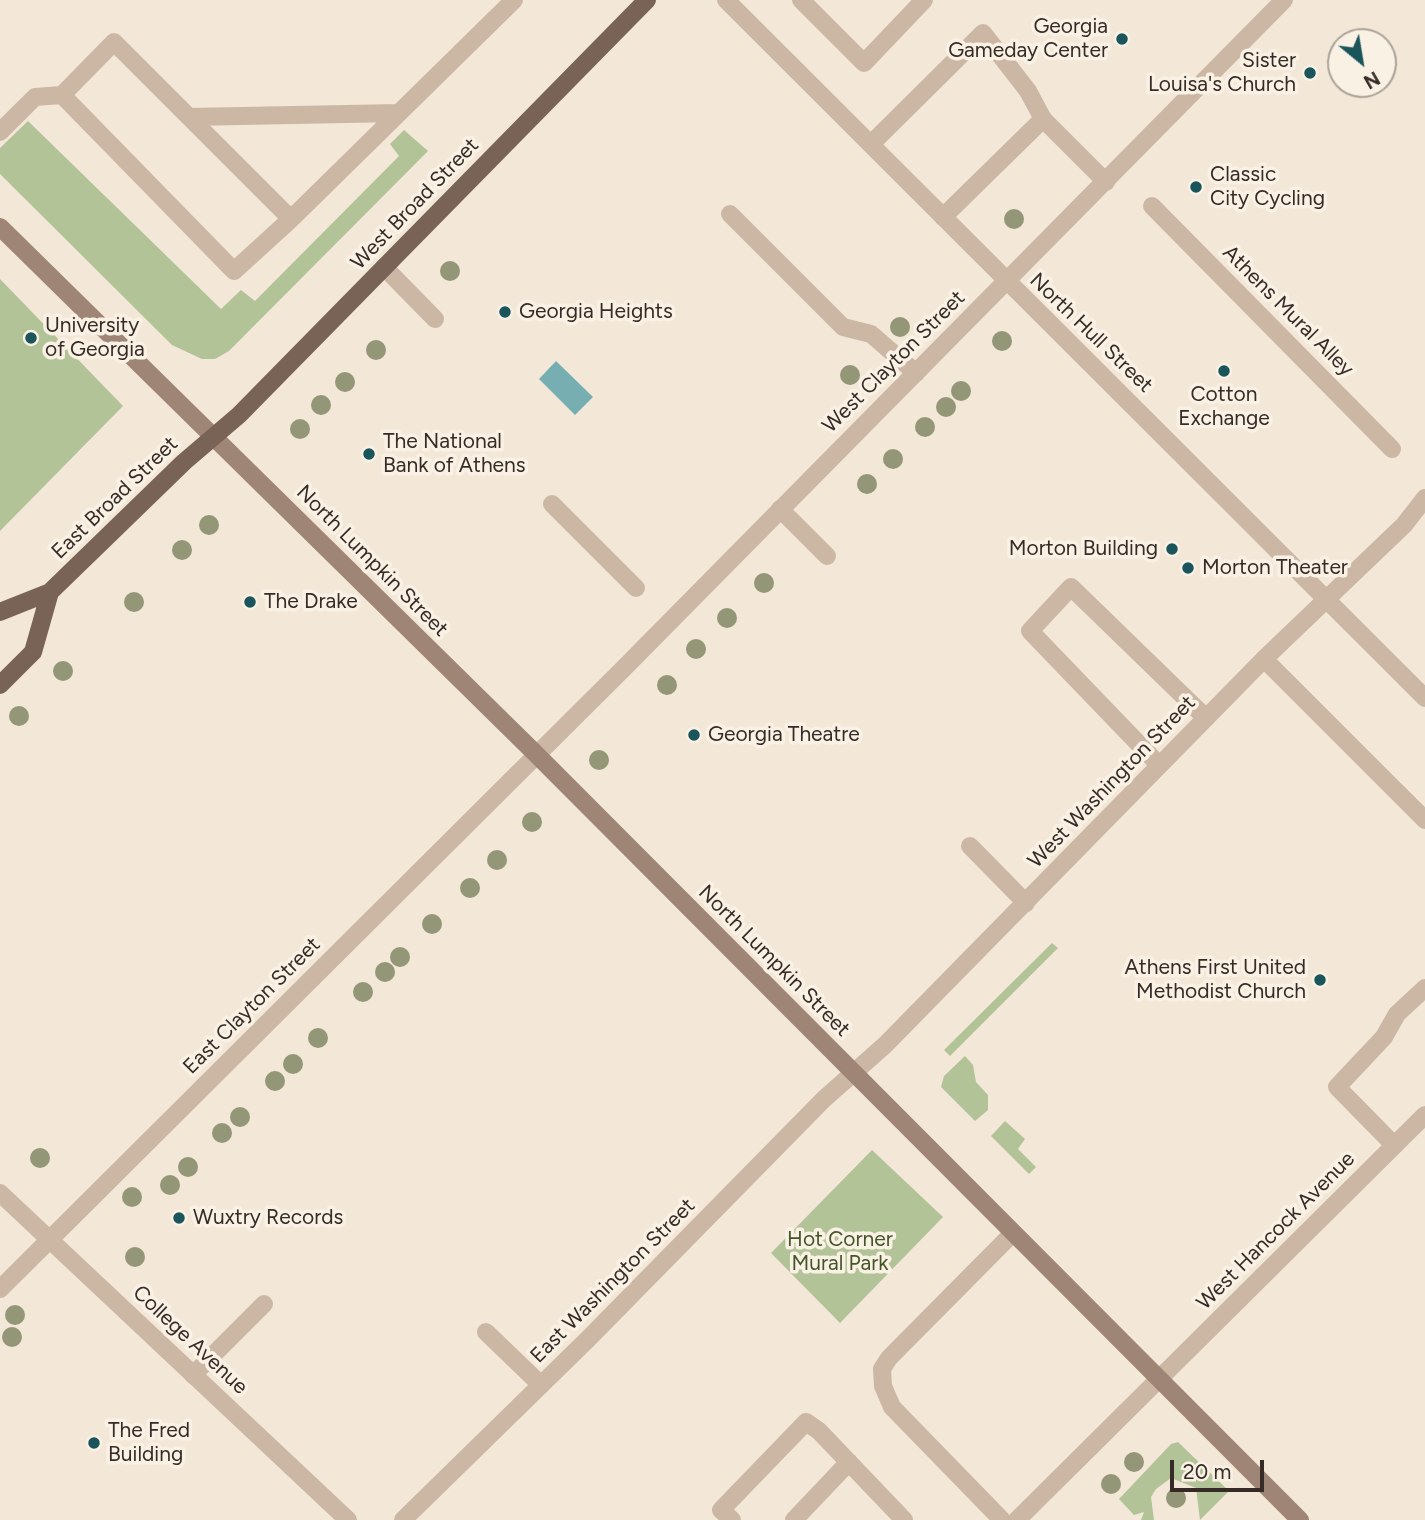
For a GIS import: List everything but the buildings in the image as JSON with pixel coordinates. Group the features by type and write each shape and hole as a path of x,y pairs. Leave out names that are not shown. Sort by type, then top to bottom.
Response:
{"main road":[{"name":"West Broad Street","path":"213,438 647,0"},
{"name":"North Lumpkin Street","path":"0,227 536,754 1300,1520"},
{"name":"East Broad Street","path":"0,612 50,592 184,462 213,438"},
{"name":"East Broad Street","path":"0,685 33,652 50,592"}],"street":[{"path":"62,95 234,271 291,219 514,0"},
{"name":"North Hull Street","path":"726,0 1425,698"},
{"path":"800,0 864,63 924,0"},
{"name":"West Clayton Street","path":"536,754 1284,0"},
{"path":"871,144 983,33 1028,91 1043,119 1106,182"},
{"path":"0,132 35,97 62,95 114,41 291,219"},
{"path":"190,117 398,113"},
{"path":"943,217 1043,119"},
{"name":"Athens Mural Alley","path":"1152,206 1392,449"},
{"path":"730,214 843,327 871,334 916,373"},
{"path":"384,267 435,319"},
{"name":"West Washington Street","path":"853,1072 1026,903 1264,659 1404,525 1425,498"},
{"path":"552,505 636,588"},
{"path":"780,509 827,556"},
{"name":"West Washington Street","path":"1404,525 1425,513"},
{"path":"1159,765 1030,631 1071,587 1206,718"},
{"path":"1264,659 1425,820"},
{"name":"East Clayton Street","path":"0,1289 536,754"},
{"path":"970,846 1026,903"},
{"path":"1394,1145 1337,1087 1384,1037 1397,1014 1425,988"},
{"name":"East Washington Street","path":"403,1520 853,1072"},
{"name":"West Hancock Avenue","path":"1017,1520 1394,1145 1423,1123"},
{"name":"College Avenue","path":"0,1194 348,1520"},
{"path":"1002,1520 892,1407 883,1386 882,1370 888,1359 1013,1233"},
{"path":"193,1375 264,1304"},
{"path":"486,1332 541,1385"},
{"path":"732,1520 721,1510 806,1422 819,1431 904,1520"},
{"path":"794,1520 849,1462"}],"green space":[{"path":"28,121 221,309 241,290 255,301 399,156 390,144 404,130 428,151 229,351 215,359 202,359 172,345 0,174 0,148"},
{"name":"University of Georgia","path":"0,279 123,406 0,531"},
{"path":"1052,943 1058,948 950,1056 944,1050"},
{"path":"965,1056 973,1065 976,1082 988,1095 988,1110 975,1121 941,1087 944,1076"},
{"path":"1005,1121 1025,1139 1018,1149 1036,1167 1029,1174 991,1136"},
{"name":"Hot Corner Mural Park","path":"872,1150 943,1217 840,1323 771,1253"},
{"path":"1178,1442 1229,1491 1200,1520 1196,1488 1171,1478 1156,1489 1151,1497 1154,1520 1141,1520 1144,1512 1134,1515 1119,1499 1171,1444"}],"water":[{"path":"556,361 593,397 575,415 539,379"}],"place":[{"name":"Georgia Gameday Center","path":"1122,39"},
{"name":"Sister Louisa's Church","path":"1310,73"},
{"name":"Classic City Cycling","path":"1196,187"},
{"name":"Georgia Heights","path":"505,312"},
{"name":"University of Georgia","path":"31,338"},
{"name":"Cotton Exchange","path":"1224,371"},
{"name":"The National Bank of Athens","path":"369,454"},
{"name":"Morton Building","path":"1172,549"},
{"name":"Morton Theater","path":"1188,568"},
{"name":"The Drake","path":"250,602"},
{"name":"Georgia Theatre","path":"694,735"},
{"name":"Athens First United Methodist Church","path":"1320,980"},
{"name":"Wuxtry Records","path":"179,1218"},
{"name":"The Fred Building","path":"94,1443"}]}
